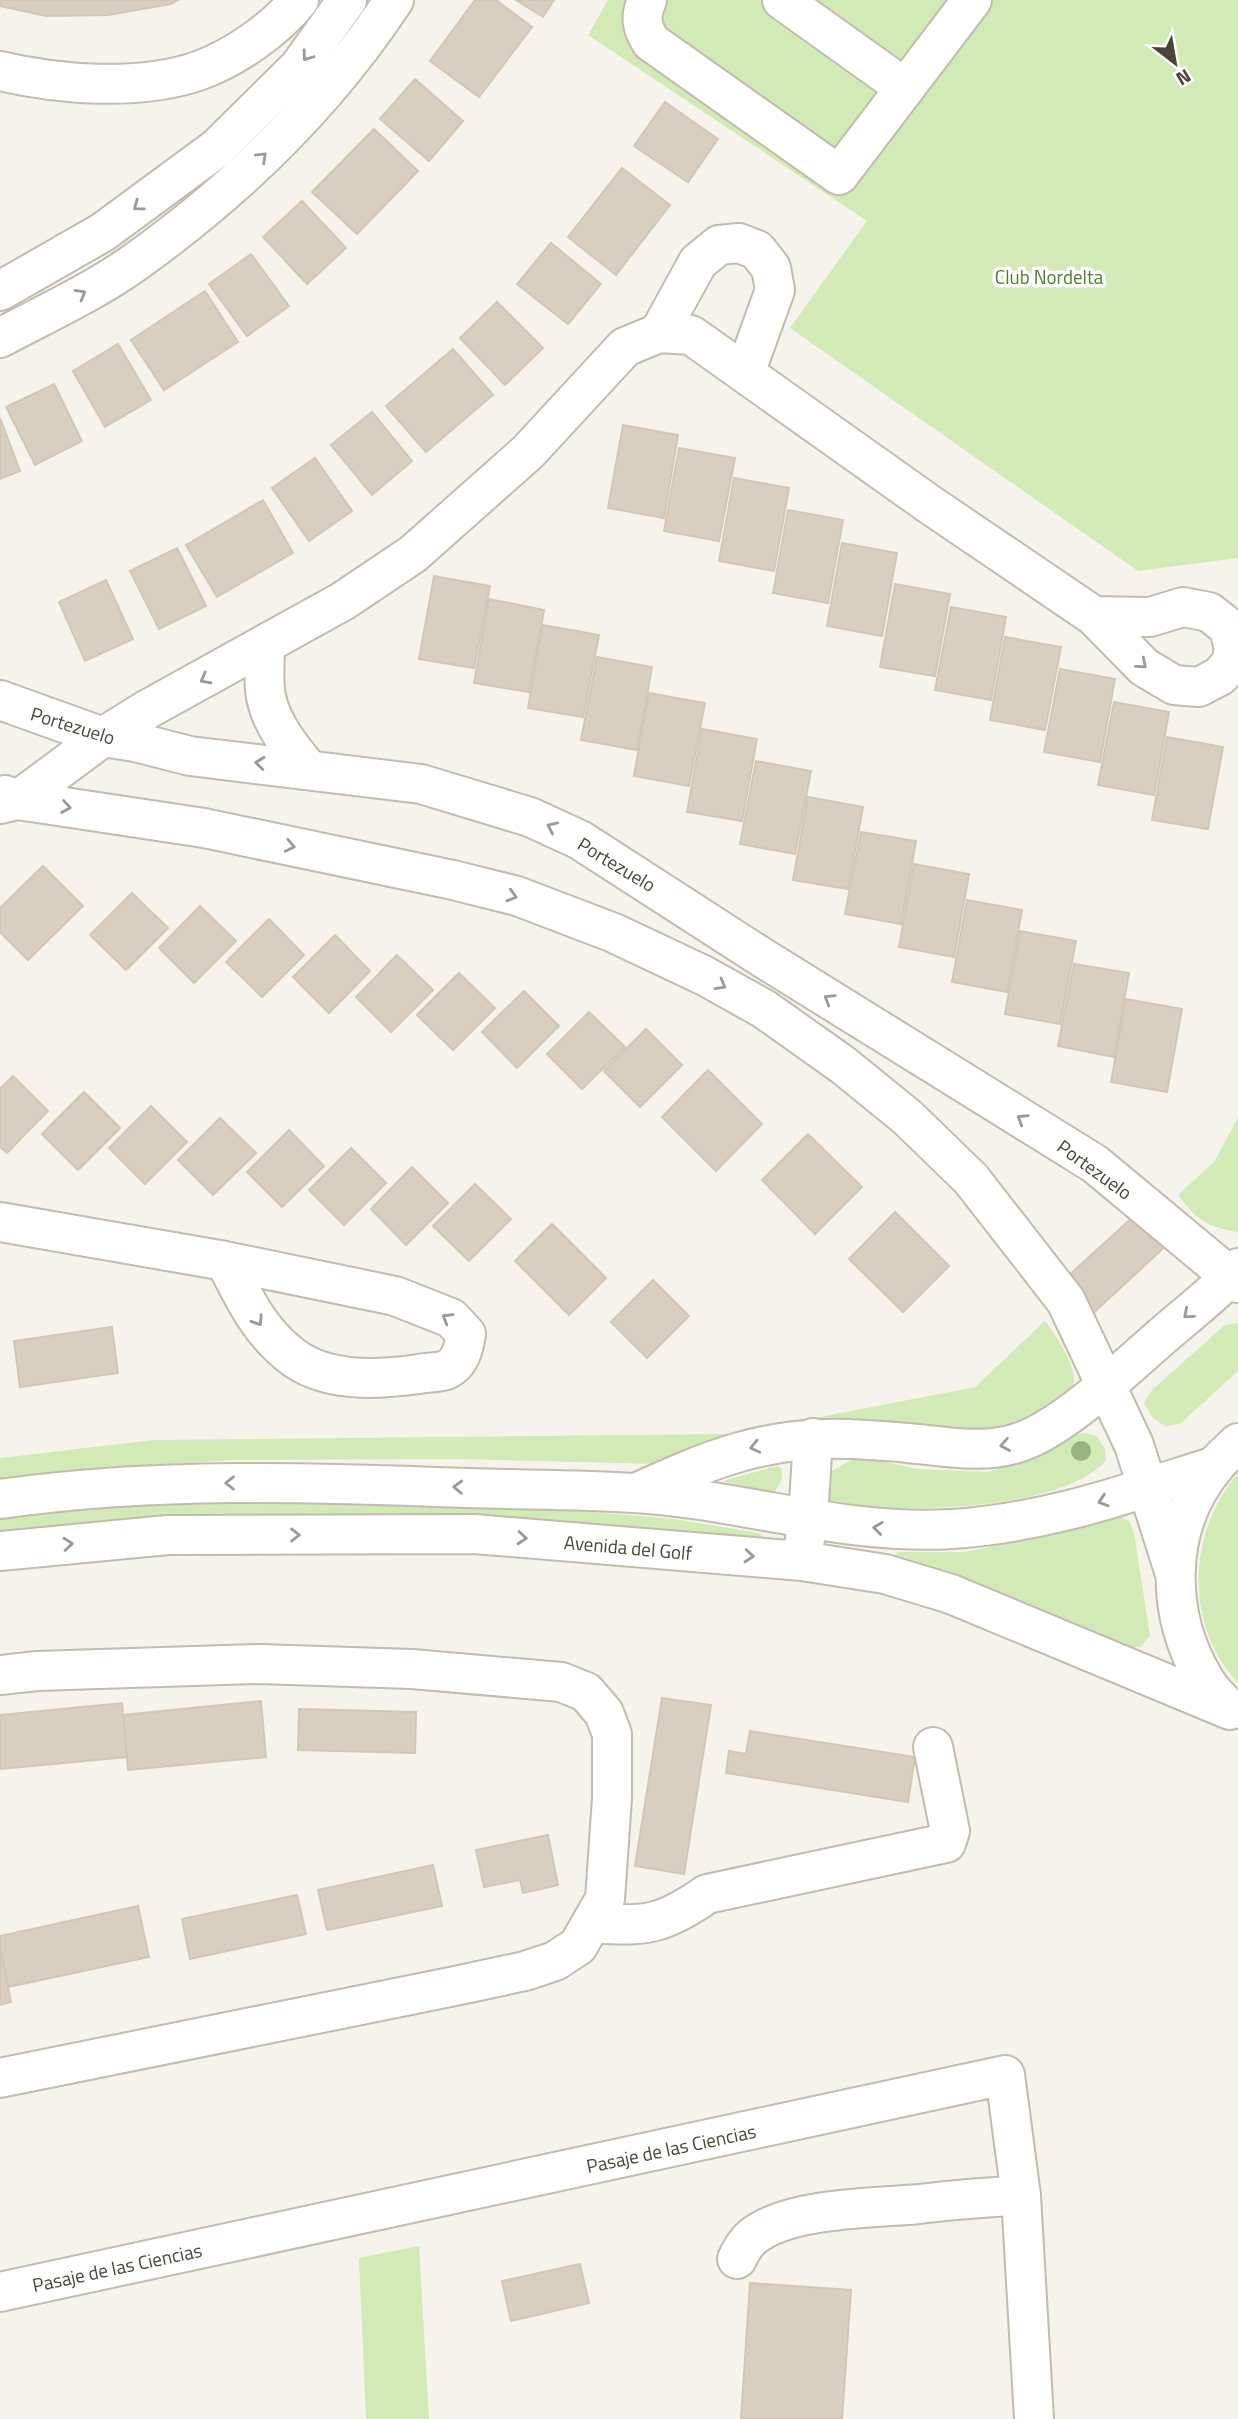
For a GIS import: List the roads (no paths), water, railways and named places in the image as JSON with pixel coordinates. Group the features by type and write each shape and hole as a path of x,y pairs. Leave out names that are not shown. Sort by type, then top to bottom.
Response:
{"street":[{"path":"0,71 55,81 105,83 152,81 198,71 252,43 299,0"},
{"path":"647,0 641,16 643,30 651,43 839,175 972,0"},
{"path":"782,0 905,88"},
{"path":"0,338 41,316 133,264 230,188 301,119 386,13 343,1 299,67 217,148 103,232 9,286 41,316"},
{"path":"659,333 698,262 719,245 739,243 757,250 771,268 775,290 745,373"},
{"path":"4,807 103,737 343,601 413,554 528,452 625,347 659,333 691,335 929,504 1094,616"},
{"path":"265,646 266,696 277,728 308,769"},
{"name":"Portezuelo","path":"0,700 103,737 190,756 421,784 530,817 580,841 1095,1164 1156,1216 1235,1276"},
{"path":"4,807 204,828 517,896 614,933 705,976 764,1009 843,1065 907,1117 971,1179 1066,1301 1134,1445 1174,1574 1177,1612 1188,1648 1205,1682 1234,1713"},
{"path":"0,1222 225,1261 395,1296 451,1318 466,1334 463,1353 447,1370 390,1378 359,1378 322,1371 291,1356 262,1329 225,1261"},
{"path":"636,1493 693,1467 735,1452 781,1441 813,1438 973,1450 1013,1445 1044,1432 1235,1276"},
{"path":"802,1561 808,1519 813,1438"},
{"path":"0,1499 41,1493 202,1483 352,1483 636,1493 897,1530 951,1529 1014,1523 1071,1511 1147,1487 1226,1455"},
{"path":"1174,1574 1180,1535 1193,1499 1226,1455"},
{"name":"Avenida del Golf","path":"0,1551 168,1535 474,1534 802,1561 885,1574 951,1594 1234,1713"},
{"path":"0,1675 37,1671 259,1664 412,1668 561,1682 586,1692 604,1713 612,1734 613,1764 605,1899 578,1946 555,1961 524,1971 0,2078"},
{"path":"592,1923 631,1926 651,1924 717,1891 946,1843 950,1831 933,1747"},
{"name":"Pasaje de las Ciencias","path":"0,2292 1005,2076 1021,2196 1034,2419"},
{"path":"737,2259 747,2240 763,2229 795,2218 850,2209 973,2197 1021,2196"}],"park label":[{"name":"Club Nordelta","path":"1049,276"}]}
